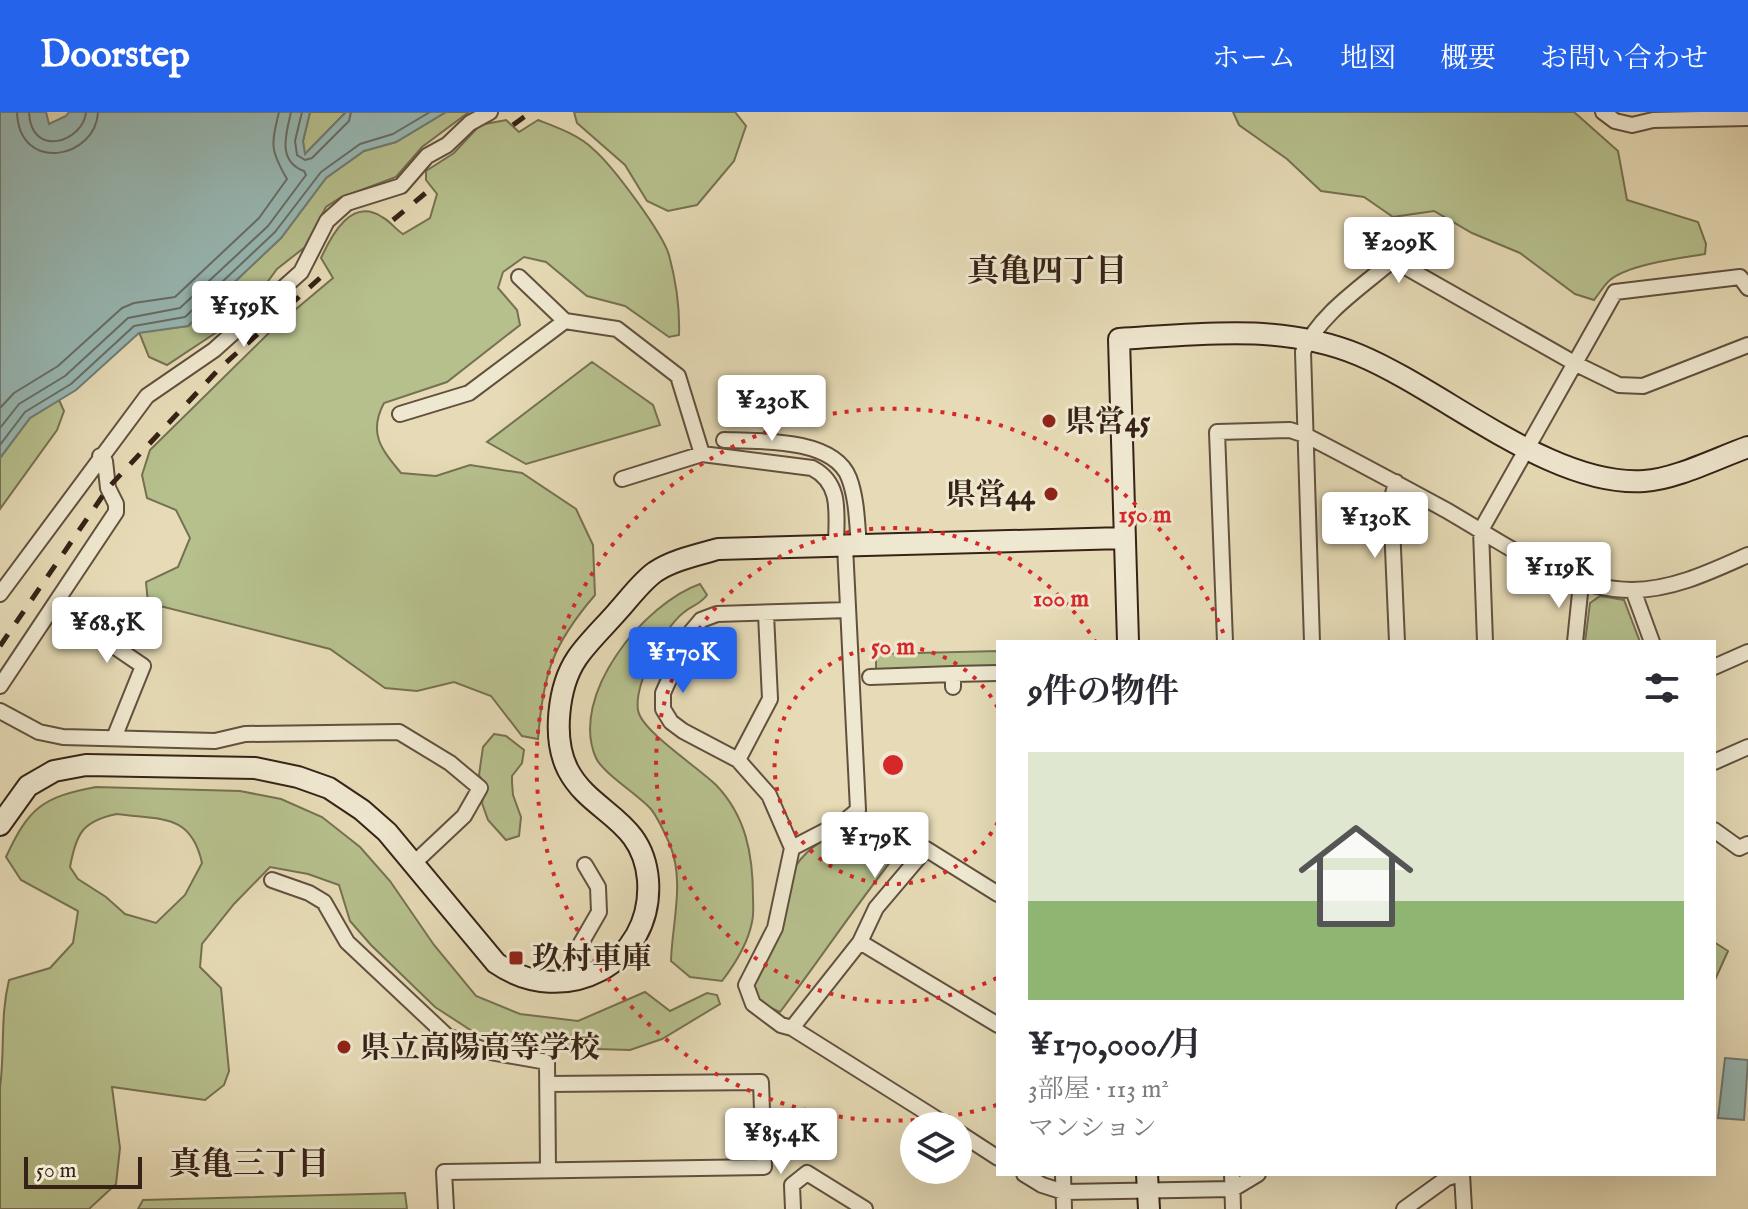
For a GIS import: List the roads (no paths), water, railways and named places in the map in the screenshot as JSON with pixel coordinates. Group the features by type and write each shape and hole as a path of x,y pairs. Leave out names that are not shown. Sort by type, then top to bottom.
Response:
{"street":[{"path":"0,594 147,396 214,350 301,272 327,221 347,203 401,186 427,156 447,145 470,123 490,112"},
{"path":"1603,112 1615,121 1632,125 1653,120 1748,118"},
{"path":"1312,640 1303,352 1322,323 1393,260 1576,364 1619,385 1643,386 1748,345"},
{"path":"519,277 565,321 617,329 678,376 702,454"},
{"path":"1485,640 1481,530 1615,292 1740,277 1748,288"},
{"path":"400,414 469,393 565,321"},
{"path":"1128,640 1119,339 1239,332 1309,339 1358,355 1405,378 1527,448 1578,473 1609,480 1647,481 1748,447"},
{"path":"1225,640 1217,432 1290,430 1305,435 1396,482 1546,568 1581,583 1633,590 1684,582 1748,555"},
{"path":"724,440 802,445 831,457 848,474 854,497 846,546"},
{"path":"622,479 702,454 792,464 812,468 828,476 846,546 858,810 846,820 792,848"},
{"path":"0,686 116,512 116,504 108,488 105,461 100,456"},
{"path":"1396,482 1391,502 1397,640"},
{"path":"0,825 28,786 54,771 86,765 255,768 298,777 329,788 362,810 387,832 477,944 496,963 532,981 559,984 575,981 599,971 623,954 636,935 647,908 648,878 638,843 619,819 583,790 568,769 561,748 561,705 567,679 577,658 655,573 688,557 718,549 1124,538"},
{"path":"1575,640 1581,583"},
{"path":"1633,590 1651,640"},
{"path":"55,606 143,666 114,738"},
{"path":"848,610 717,614 701,620 690,633 663,693 663,709 671,722 683,731 738,760 769,795 792,848 775,928 746,985 753,1004 781,1025 792,1028 926,1112"},
{"path":"738,760 770,699 766,614"},
{"path":"1716,666 1748,652"},
{"path":"870,677 953,681 996,673"},
{"path":"0,711 39,732 63,737 215,741 245,734 399,732 450,763 480,788 464,816 413,864"},
{"path":"1716,761 1748,747"},
{"path":"1716,831 1739,848 1748,844"},
{"path":"792,1028 860,942 876,908 926,849 996,893"},
{"path":"575,981 573,957 599,912 598,887 585,865"},
{"path":"272,880 309,893 324,902 347,942 447,1036 490,1052 547,1062 548,1169"},
{"path":"860,942 996,1024"},
{"path":"446,1209 444,1172 764,1167 761,1082 548,1084"},
{"path":"972,1141 996,1157"},
{"path":"793,1209 792,1185 807,1173 865,1209"},
{"path":"1027,1176 1064,1192 1148,1191 1233,1181 1233,1209"},
{"path":"1063,1176 1064,1209"},
{"path":"1404,1209 1454,1176"},
{"path":"1461,1176 1464,1209"}],"water":[{"path":"0,112 46,112 49,124 69,112 310,112 303,141 305,154 346,112 446,112 396,142 364,151 326,178 281,238 188,326 139,333 76,390 30,418 0,458"},
{"path":"1725,1058 1748,1060 1744,1120 1718,1118"}],"railway":[{"path":"513,125 531,112"},
{"path":"393,220 428,191"},
{"path":"0,646 108,488 219,369 321,277"}],"place":[{"name":"県営45","path":"1049,421"},
{"name":"県営44","path":"1051,494"},
{"name":"玖村車庫","path":"516,958"},
{"name":"県立高陽高等学校","path":"344,1047"}],"district":[{"name":"真亀四丁目","path":"1047,270"},
{"name":"真亀三丁目","path":"249,1163"}]}
